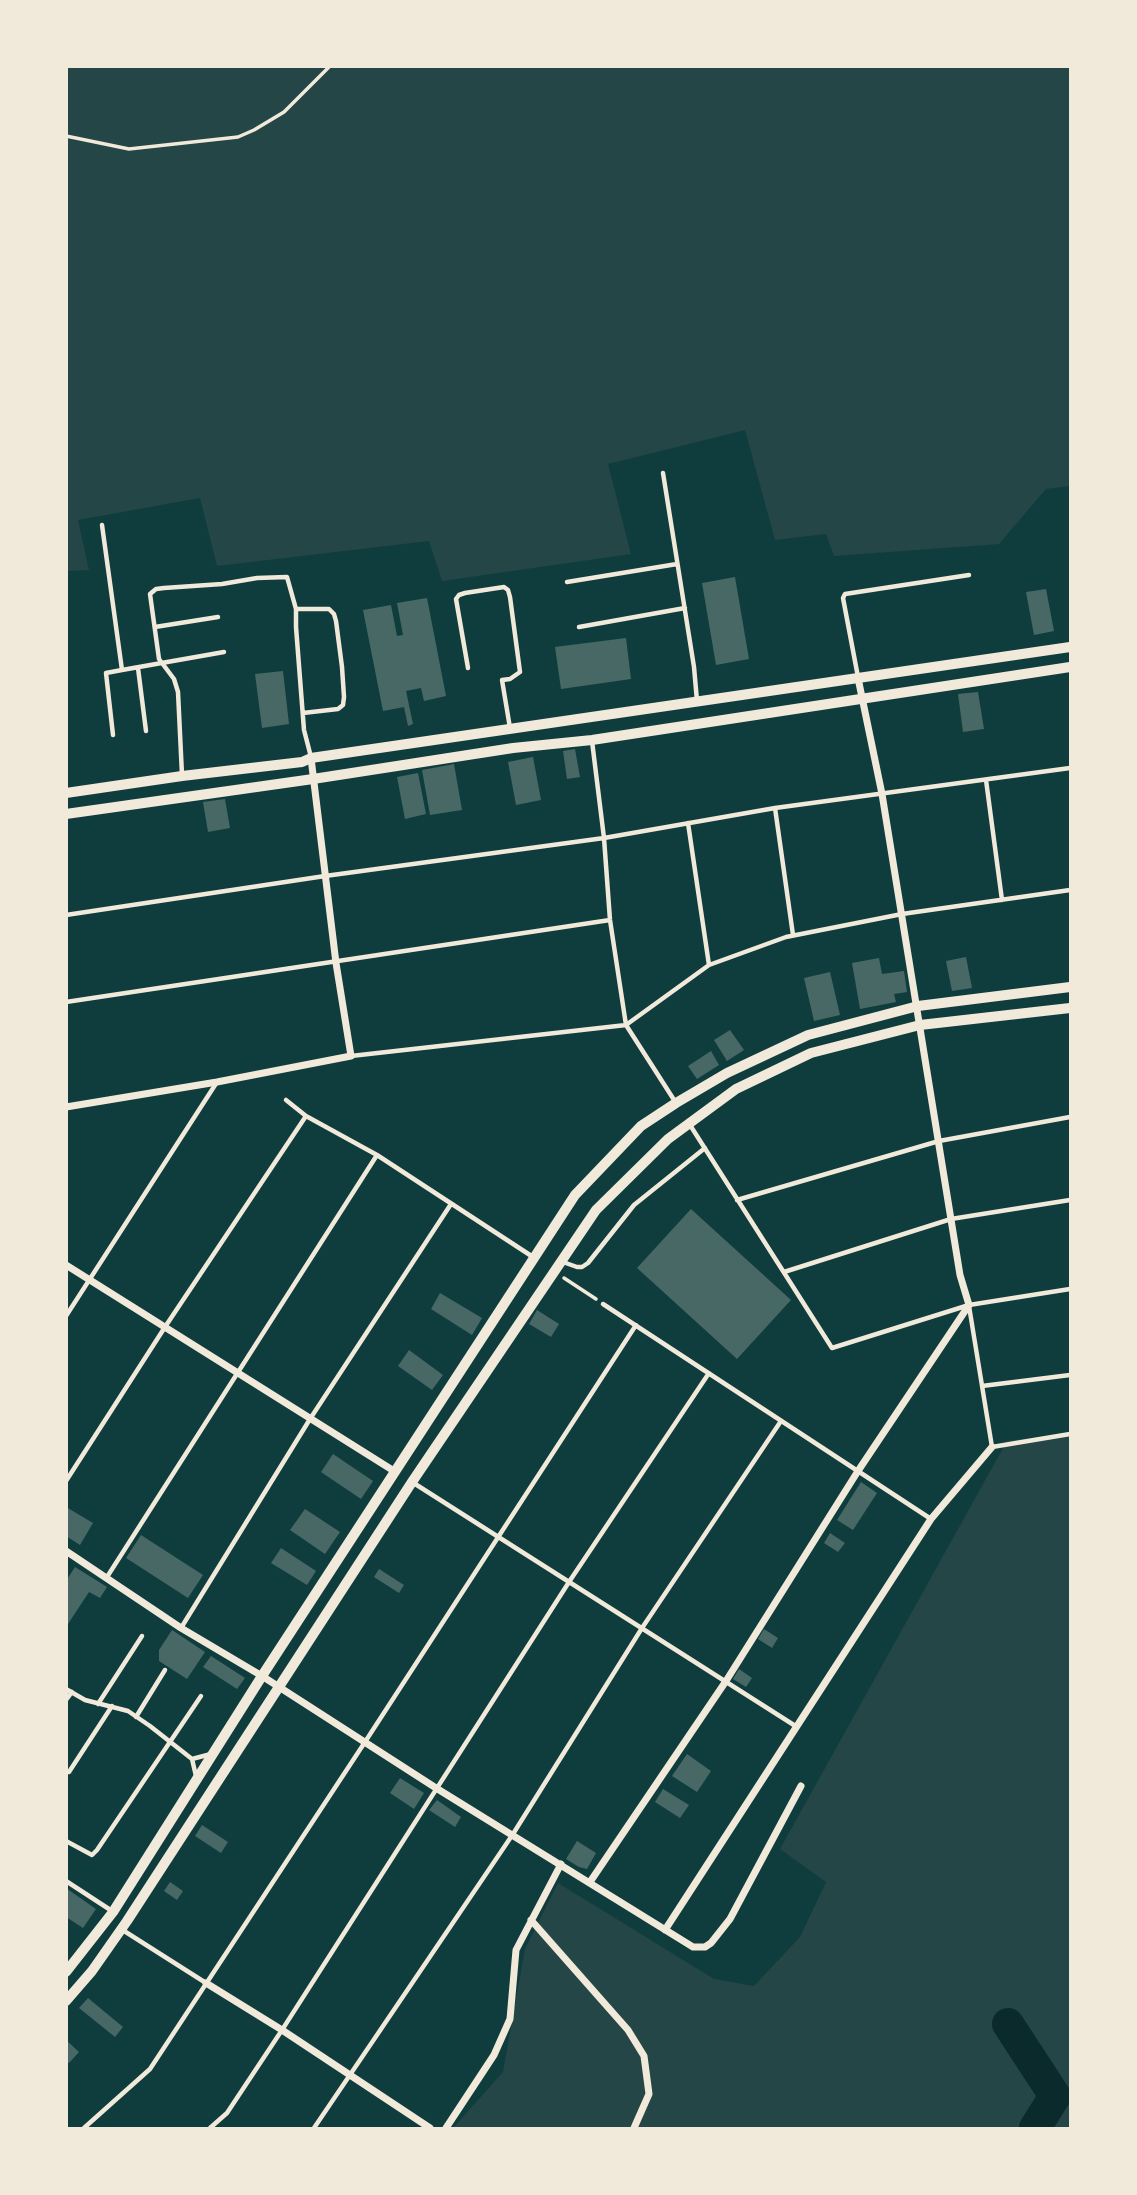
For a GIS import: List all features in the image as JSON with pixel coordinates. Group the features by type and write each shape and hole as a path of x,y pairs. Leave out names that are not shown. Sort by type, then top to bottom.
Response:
{"street":[{"path":"66,793 302,762 311,758 1070,647"},
{"path":"66,814 513,748 592,740 1070,667"},
{"path":"590,1882 726,1681 858,1471 969,1305 960,1275 882,794 858,678"},
{"path":"510,729 513,748"},
{"path":"66,1107 351,1056 324,876 311,758"},
{"path":"66,1972 113,1912 394,1471 575,1195 642,1126 727,1073 808,1035 917,1007 1070,987"},
{"path":"66,2001 92,1971 121,1929 412,1482 596,1210 668,1139 688,1123 736,1088 811,1053 920,1025 1070,1008"},
{"path":"66,1265 394,1471"},
{"path":"665,1930 931,1519 992,1447"},
{"path":"66,1551 181,1628 693,1947 705,1947 711,1943 730,1919 801,1786"},
{"path":"446,2129 494,2055 510,2019 516,1950 561,1864"},
{"path":"531,1920 628,2029 644,2056 649,2094 634,2129"},
{"path":"206,1983 282,2030 430,2129"}],"lane":[{"path":"663,473 697,701"},
{"path":"102,525 122,670"},
{"path":"567,582 677,564"},
{"path":"858,678 843,598 845,594 969,576"},
{"path":"182,776 178,692 174,680 159,659 150,594 156,589 287,577 296,610 304,730 311,758"},
{"path":"468,668 456,599 465,593 504,587 510,597 520,672 516,677 502,680 510,729"},
{"path":"579,626 685,608"},
{"path":"296,610 329,609 334,614 342,667 343,705 338,709 303,713"},
{"path":"155,627 218,617"},
{"path":"113,735 106,673 224,652"},
{"path":"138,668 146,731"},
{"path":"592,740 604,838 610,920 626,1025 676,1103"},
{"path":"66,915 604,838 775,808 1070,768"},
{"path":"986,780 1002,900"},
{"path":"775,808 793,935"},
{"path":"688,823 709,965"},
{"path":"351,1056 626,1025 709,965 793,935 902,914 1070,891"},
{"path":"66,1002 610,920"},
{"path":"66,1317 217,1082"},
{"path":"286,1100 306,1116 377,1155 533,1257"},
{"path":"66,1481 306,1116"},
{"path":"737,1199 939,1140 1070,1117"},
{"path":"688,1123 832,1348 969,1305 1070,1289"},
{"path":"562,1261 577,1267 588,1263 634,1205 705,1148"},
{"path":"107,1577 377,1155"},
{"path":"784,1272 951,1219 1070,1200"},
{"path":"181,1628 310,1419 451,1204"},
{"path":"603,1304 931,1519"},
{"path":"969,1305 992,1447 1070,1434"},
{"path":"84,2129 150,2070 636,1325"},
{"path":"209,2129 227,2113 282,2030 569,1581 709,1373"},
{"path":"982,1386 1070,1375"},
{"path":"314,2129 513,1834 642,1628 781,1421"},
{"path":"412,1482 797,1727"},
{"path":"98,1704 142,1636"},
{"path":"136,1717 165,1670"},
{"path":"66,1700 69,1690 98,1704 128,1711 161,1733 192,1759 197,1778"},
{"path":"66,1841 92,1855 201,1696"},
{"path":"69,1772 112,1706"},
{"path":"192,1759 212,1754"},
{"path":"66,1881 113,1912"},
{"path":"121,1929 206,1983"}],"path":[{"path":"66,136 129,149 238,137 284,112 330,66"},
{"path":"555,1272 587,1293"}],"shaded area":[{"path":"67,67 1070,67 1070,486 1046,489 999,544 834,556 826,534 775,540 745,430 608,464 631,554 442,581 429,541 217,566 200,498 78,520 89,570 67,571"},
{"path":"1070,1433 1070,2128 453,2128 503,2072 525,1949 558,1883 714,1979 754,1986 800,1937 826,1882 780,1849 1007,1441"}],"building":[{"path":"735,577 749,659 716,665 702,583"},
{"path":"1046,589 1054,631 1034,635 1026,592"},
{"path":"427,598 446,696 424,701 421,688 406,691 413,724 408,726 404,707 383,711 363,610 391,605 397,636 403,635 397,603"},
{"path":"626,638 631,679 561,689 555,647"},
{"path":"283,671 289,724 262,728 255,674"},
{"path":"978,692 984,729 963,732 958,694"},
{"path":"575,749 580,777 567,779 563,751"},
{"path":"533,757 541,800 516,805 508,762"},
{"path":"454,764 462,810 430,815 422,770"},
{"path":"418,773 426,814 405,819 397,777"},
{"path":"225,799 230,828 208,832 203,802"},
{"path":"966,957 972,988 952,991 946,961"},
{"path":"879,958 882,974 904,971 907,992 894,994 896,1002 860,1009 852,963"},
{"path":"830,972 840,1015 814,1021 804,978"},
{"path":"730,1030 744,1050 727,1061 714,1040"},
{"path":"711,1051 719,1065 697,1079 688,1066"},
{"path":"691,1209 791,1300 737,1359 637,1268"},
{"path":"440,1293 482,1318 472,1335 431,1309"},
{"path":"537,1310 559,1324 551,1337 529,1324"},
{"path":"409,1350 443,1375 432,1390 398,1366"},
{"path":"333,1454 373,1481 361,1499 321,1472"},
{"path":"861,1482 877,1493 853,1530 837,1520"},
{"path":"66,1507 93,1523 80,1545 66,1536"},
{"path":"305,1509 340,1532 325,1554 290,1530"},
{"path":"830,1533 845,1543 838,1552 824,1543"},
{"path":"141,1535 203,1575 188,1598 126,1558"},
{"path":"281,1548 316,1571 307,1585 271,1563"},
{"path":"75,1567 107,1587 100,1598 89,1592 66,1627 66,1581"},
{"path":"379,1569 404,1585 399,1593 374,1577"},
{"path":"764,1629 778,1638 772,1648 758,1639"},
{"path":"172,1630 205,1652 187,1679 159,1661 159,1650"},
{"path":"211,1656 245,1678 237,1689 203,1667"},
{"path":"739,1669 752,1678 746,1687 733,1679"},
{"path":"687,1754 711,1771 697,1792 672,1776"},
{"path":"400,1778 424,1793 414,1809 390,1793"},
{"path":"663,1789 689,1805 680,1818 655,1802"},
{"path":"437,1800 461,1817 455,1827 429,1810"},
{"path":"202,1825 228,1842 221,1853 195,1836"},
{"path":"577,1841 596,1853 587,1869 566,1859"},
{"path":"170,1882 183,1891 177,1900 164,1891"},
{"path":"66,1888 96,1909 83,1928 66,1917"},
{"path":"88,1998 123,2027 115,2037 79,2008"},
{"path":"66,2040 79,2052 69,2063 66,2060"}],"waterway":[{"path":"1008,2024 1055,2096 1035,2128"}]}
